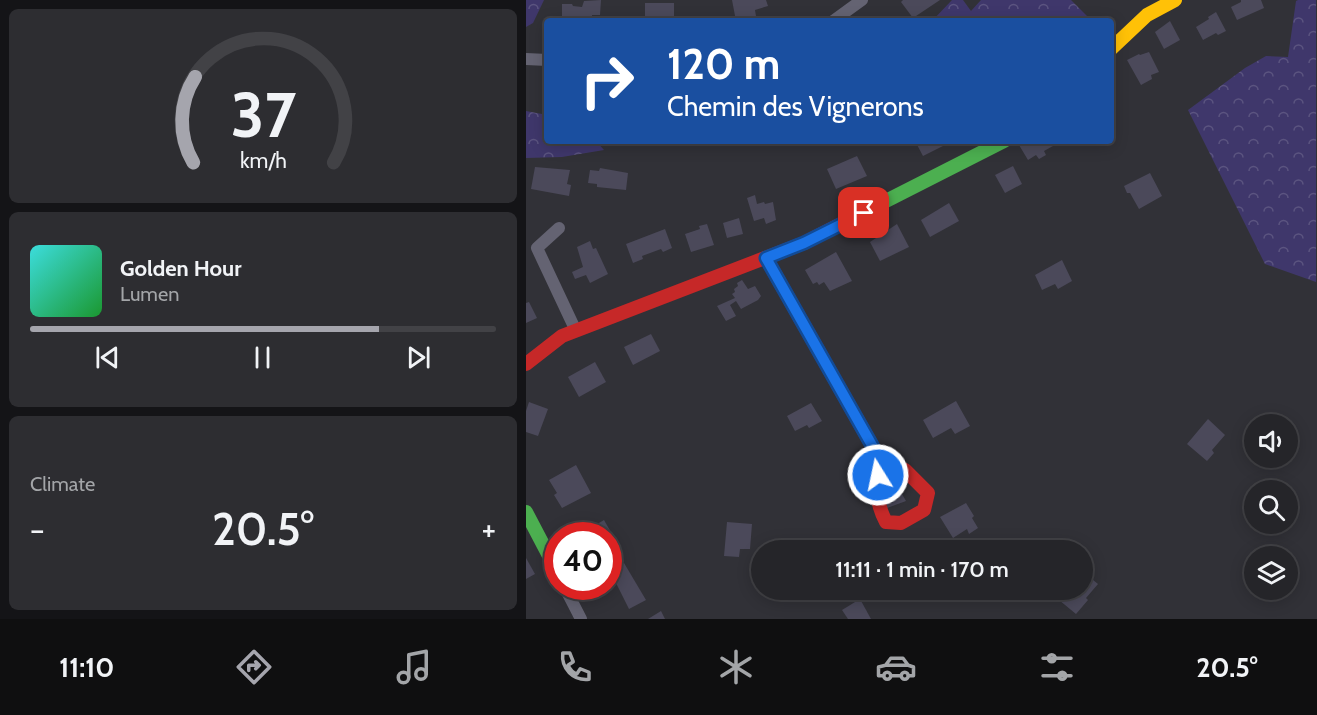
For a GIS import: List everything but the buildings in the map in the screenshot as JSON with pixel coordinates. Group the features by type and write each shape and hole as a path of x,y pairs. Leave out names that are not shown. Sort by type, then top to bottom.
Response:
{"street":[{"path":"837,18 862,0"},
{"path":"1114,47 1147,15 1175,0"},
{"path":"526,59 544,60"},
{"path":"526,364 562,336 804,243 998,144"},
{"path":"559,228 537,248 576,331"},
{"path":"766,258 882,463 905,470 928,493 924,510 901,523 886,522 877,506 874,487 882,463"},
{"path":"526,512 544,546"},
{"path":"572,600 581,619"}],"green space":[{"path":"526,0 544,0 533,23 526,27"},
{"path":"952,0 963,0 971,11 981,0 1071,0 1089,18 935,18"},
{"path":"1298,0 1316,0 1316,282 1265,264 1188,110 1245,68 1266,56 1288,57"},
{"path":"526,111 542,114 544,144 599,144 604,150 562,157 526,158"}],"traffic: fast":[{"path":"878,205 998,144"},
{"path":"526,512 544,546"}],"traffic: slow":[{"path":"1114,46 1147,15 1175,0"}],"traffic: jam":[{"path":"526,364 562,336 804,243 878,205"},
{"path":"766,258 882,463 905,470 928,493 924,510 901,523 886,522 877,493 882,463"}],"route":[{"path":"864,213 804,243 766,258 882,463 878,475"}]}
